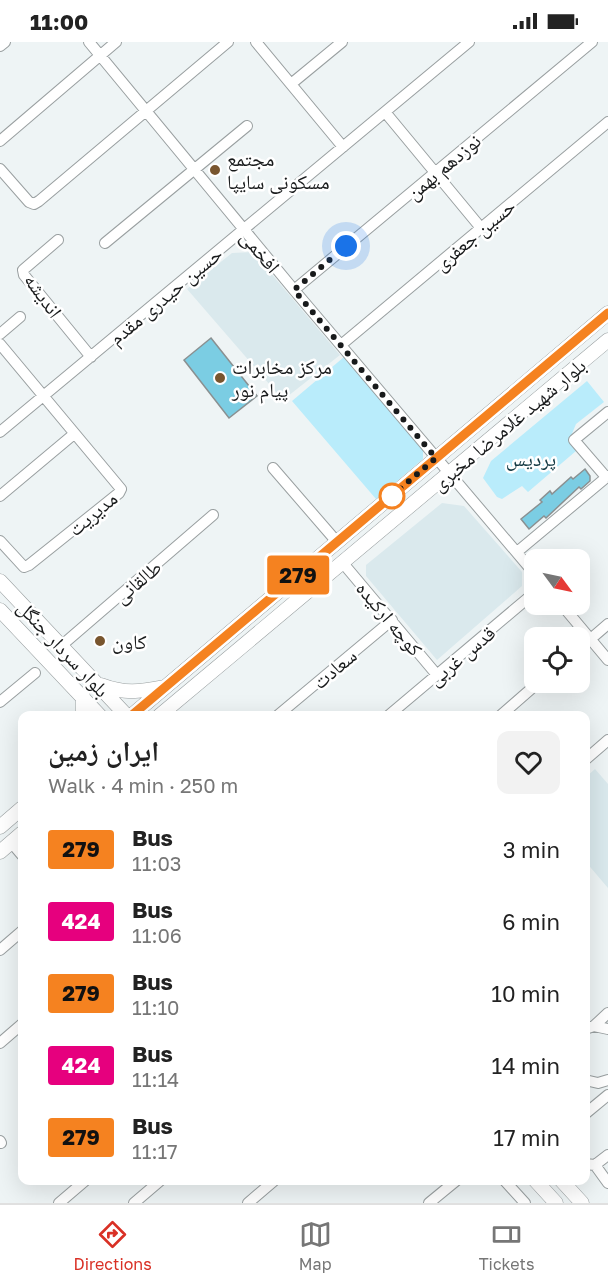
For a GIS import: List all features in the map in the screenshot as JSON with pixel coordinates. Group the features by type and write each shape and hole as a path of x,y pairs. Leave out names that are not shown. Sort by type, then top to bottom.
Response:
{"main road":[{"name":"بلوار شهید غلامرضا مخبری","path":"135,711 608,313"},
{"name":"بلوار شهید غلامرضا مخبری","path":"165,711 608,340"},
{"name":"بلوار سردار جنگل","path":"0,581 124,711"},
{"name":"بلوار سردار جنگل","path":"0,610 96,711"},
{"path":"98,684 119,692 142,692 166,686"},
{"path":"176,711 185,693"},
{"path":"82,696 83,711"},
{"path":"0,827 18,811"},
{"path":"5,847 18,836"},
{"path":"540,1185 556,1203"},
{"path":"566,1185 582,1203"}],"street":[{"path":"0,46 5,42"},
{"name":"افخمی","path":"89,42 294,290 524,561"},
{"path":"0,141 116,42"},
{"path":"0,169 29,202 34,204 228,42"},
{"path":"256,42 343,147"},
{"path":"291,84 342,42"},
{"name":"حسین حیدری مقدم","path":"0,432 469,42"},
{"name":"نوزدهم بهمن","path":"294,290 592,42"},
{"path":"385,112 481,228"},
{"name":"حسین جعفری","path":"341,345 608,122"},
{"path":"105,243 247,126"},
{"name":"اندیشه","path":"58,240 23,270 24,275 91,357"},
{"path":"0,334 20,317"},
{"name":"مدیریت","path":"0,344 121,489 119,493 29,565 24,567 0,541"},
{"path":"517,552 607,477 574,440 608,412"},
{"path":"0,496 74,434"},
{"path":"273,468 337,542"},
{"name":"طالقانی","path":"61,646 213,515"},
{"name":"کوچه ارکیده","path":"342,562 437,675"},
{"name":"قدس غربی","path":"394,711 524,601"},
{"path":"570,615 580,627"},
{"name":"سعادت","path":"283,711 392,620"},
{"path":"608,624 590,639 608,660"},
{"path":"0,702 35,673"},
{"path":"506,711 526,693"},
{"path":"590,756 608,740"},
{"path":"0,950 18,934"},
{"path":"590,1027 608,1013"},
{"path":"0,1043 18,1027"},
{"path":"590,1028 608,1029"},
{"path":"590,1082 608,1080"},
{"path":"590,1110 608,1095"},
{"path":"608,1155 590,1164 608,1182"},
{"path":"59,1203 80,1185"},
{"path":"134,1203 155,1185"},
{"path":"248,1203 269,1185"},
{"path":"429,1203 451,1185"},
{"path":"509,1185 525,1203"}],"shaded area":[{"path":"253,252 340,355 283,400 187,289 232,253"},
{"path":"442,503 464,506 522,572 522,586 437,660 366,576 366,565"},
{"path":"595,769 608,784 608,888 590,867 590,774"}],"green space":[{"path":"344,357 423,450 423,459 376,499 292,401"},
{"name":"پردیس","path":"587,381 604,402 576,424 569,441 576,451 528,492 522,486 502,499 497,497 483,478 491,461"}],"building":[{"name":"مرکز مخابرات پیام نور","path":"211,338 257,396 229,418 184,360"},
{"path":"585,469 590,476 590,481 581,489 579,487 546,518 544,516 529,529 521,519 542,502 540,500 550,491 552,494 571,477 573,479"}],"bus line":[{"name":"279","path":"137,711 608,313"}],"place":[{"name":"مجتمع مسکونی سایپا","path":"215,170"},
{"name":"مرکز مخابرات پیام نور","path":"220,378"},
{"name":"کاون","path":"100,641"}],"route":[{"path":"346,246 294,290 436,458 387,500 392,496"}]}
